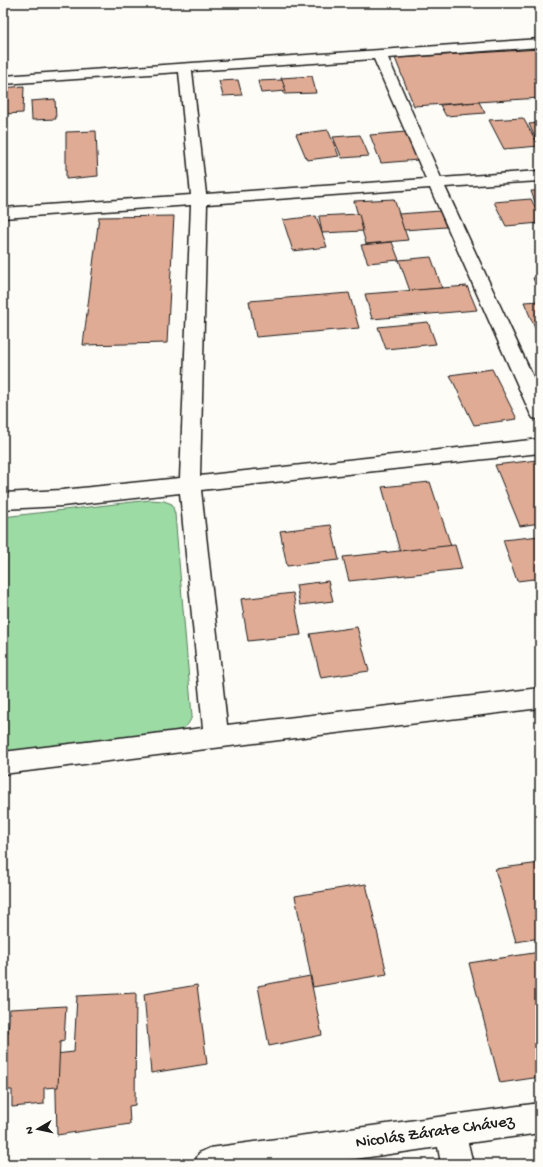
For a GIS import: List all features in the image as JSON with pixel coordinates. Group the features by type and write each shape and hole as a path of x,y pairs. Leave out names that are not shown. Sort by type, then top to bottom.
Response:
{"street":[{"path":"3,80 540,43"},
{"path":"379,53 435,183 540,413"},
{"path":"185,67 199,199 190,485 216,738"},
{"path":"3,213 540,176"},
{"path":"3,501 62,498 190,485 540,446"},
{"path":"3,763 540,698"},
{"name":"Nicolás Zárate Chávez","path":"210,1164 540,1118"},
{"path":"450,1131 457,1164"}],"green space":[{"path":"150,500 164,501 172,504 175,514 192,716 189,723 181,729 170,732 3,752 3,517"}],"building":[{"path":"540,49 540,98 414,106 395,58"},
{"path":"312,76 316,93 284,94 281,78"},
{"path":"238,80 242,95 223,96 219,81"},
{"path":"282,80 286,91 261,93 258,81"},
{"path":"24,86 23,113 3,114 3,88"},
{"path":"55,99 56,119 32,120 31,101"},
{"path":"479,102 485,113 446,116 440,105"},
{"path":"523,118 539,146 504,149 489,120"},
{"path":"540,123 540,148 529,124"},
{"path":"328,130 339,156 307,160 296,134"},
{"path":"96,131 98,176 66,179 66,132"},
{"path":"406,132 418,160 381,163 370,135"},
{"path":"360,135 369,156 342,158 333,137"},
{"path":"531,191 540,191 540,216"},
{"path":"394,199 408,240 366,244 354,201"},
{"path":"531,199 540,216 540,223 506,226 494,202"},
{"path":"440,211 446,227 404,230 399,214"},
{"path":"359,214 363,231 322,233 319,216"},
{"path":"174,216 167,343 83,345 99,217"},
{"path":"316,216 327,247 293,251 283,220"},
{"path":"392,242 399,260 368,263 361,245"},
{"path":"431,257 442,288 410,291 399,260"},
{"path":"540,277 540,295 533,278"},
{"path":"467,286 477,310 372,319 365,294"},
{"path":"349,293 359,328 256,337 249,301"},
{"path":"540,301 540,332 537,333 524,302"},
{"path":"428,322 436,344 386,349 378,327"},
{"path":"492,369 517,419 474,425 450,375"},
{"path":"537,460 540,467 540,523 520,526 495,465"},
{"path":"430,482 452,549 401,555 382,487"},
{"path":"331,525 339,560 287,566 280,531"},
{"path":"540,536 540,594 534,579 517,581 503,540"},
{"path":"455,545 462,569 349,581 343,557"},
{"path":"328,581 333,601 300,605 296,585"},
{"path":"293,593 301,635 248,641 241,599"},
{"path":"357,627 369,671 321,678 310,634"},
{"path":"540,863 540,938 516,942 495,869"},
{"path":"366,884 387,974 313,987 295,896"},
{"path":"540,952 540,1077 500,1083 469,963"},
{"path":"310,976 322,1035 269,1046 258,986"},
{"path":"197,985 207,1064 151,1073 144,994"},
{"path":"136,993 135,1105 129,1106 130,1124 57,1135 55,1054 74,1052 77,996"},
{"path":"66,1006 64,1041 60,1042 58,1087 44,1088 44,1104 12,1107 12,1090 3,1090 3,1034 8,1033 10,1009"}]}
